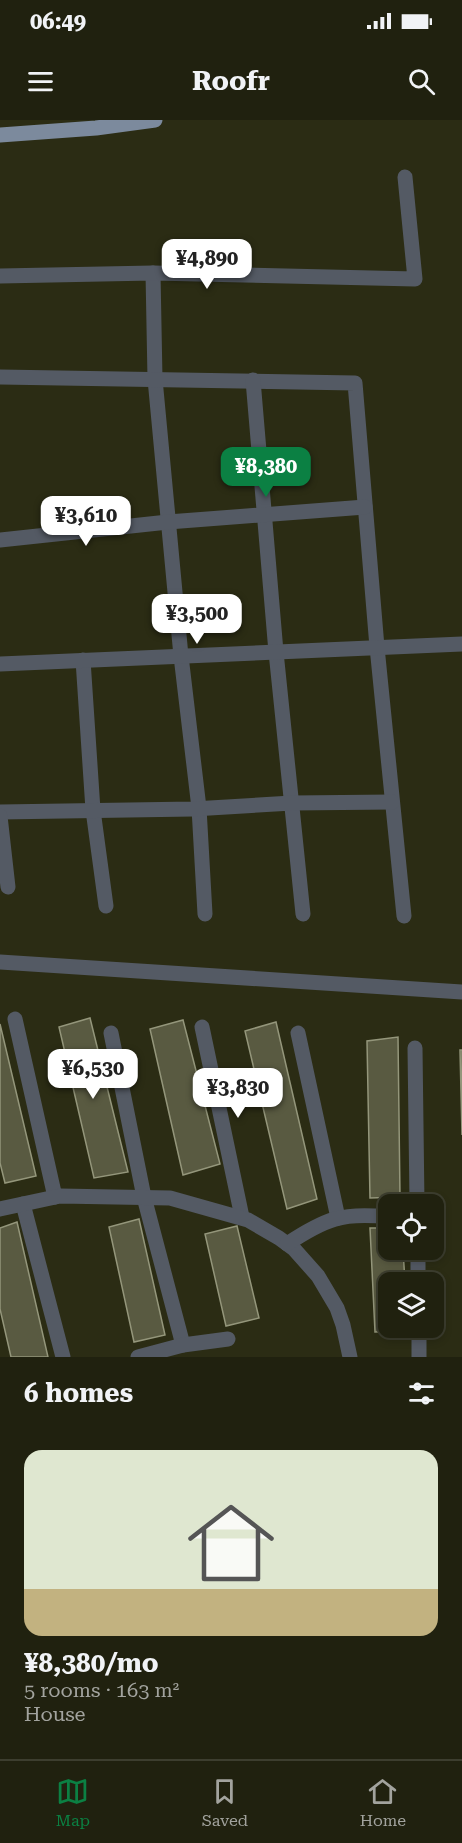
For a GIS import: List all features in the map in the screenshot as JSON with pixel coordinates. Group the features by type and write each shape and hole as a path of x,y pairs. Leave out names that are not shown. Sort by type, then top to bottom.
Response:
{"main road":[{"path":"0,135 96,128 155,120"}],"street":[{"path":"0,276 153,273 415,279 405,177"},
{"path":"153,273 155,379 181,656 199,808 205,914"},
{"path":"0,377 355,383 377,647 404,916"},
{"path":"253,380 276,652 303,914"},
{"path":"0,540 168,522 365,507"},
{"path":"0,664 462,644"},
{"path":"83,660 93,810 106,906"},
{"path":"8,887 0,814 292,803 392,802"},
{"path":"0,962 462,992"},
{"path":"15,1019 55,1197"},
{"path":"202,1027 242,1217"},
{"path":"111,1033 144,1197 183,1345"},
{"path":"298,1033 338,1218"},
{"path":"416,1048 417,1194"},
{"path":"0,1209 55,1197 144,1197 171,1198 242,1217 264,1228 307,1262 328,1292 343,1325 350,1357"},
{"path":"23,1204 63,1357"},
{"path":"287,1244 316,1225 338,1218 354,1215 378,1216"},
{"path":"419,1338 419,1357"},
{"path":"138,1357 183,1345 228,1339"}],"building":[{"path":"90,1018 128,1172 94,1178 59,1027"},
{"path":"183,1020 220,1164 183,1175 150,1029"},
{"path":"276,1022 317,1199 287,1209 245,1031"},
{"path":"0,1024 36,1176 5,1183 0,1163"},
{"path":"398,1037 400,1194 378,1194 378,1198 370,1198 367,1041"},
{"path":"460,1050 462,1050 462,1135"},
{"path":"139,1219 165,1335 134,1342 109,1227"},
{"path":"17,1222 48,1357 11,1357 0,1309 0,1228"},
{"path":"237,1226 259,1318 226,1326 205,1234"},
{"path":"370,1228 378,1228 378,1260 404,1260 404,1272 378,1272 378,1332 375,1332"}]}
